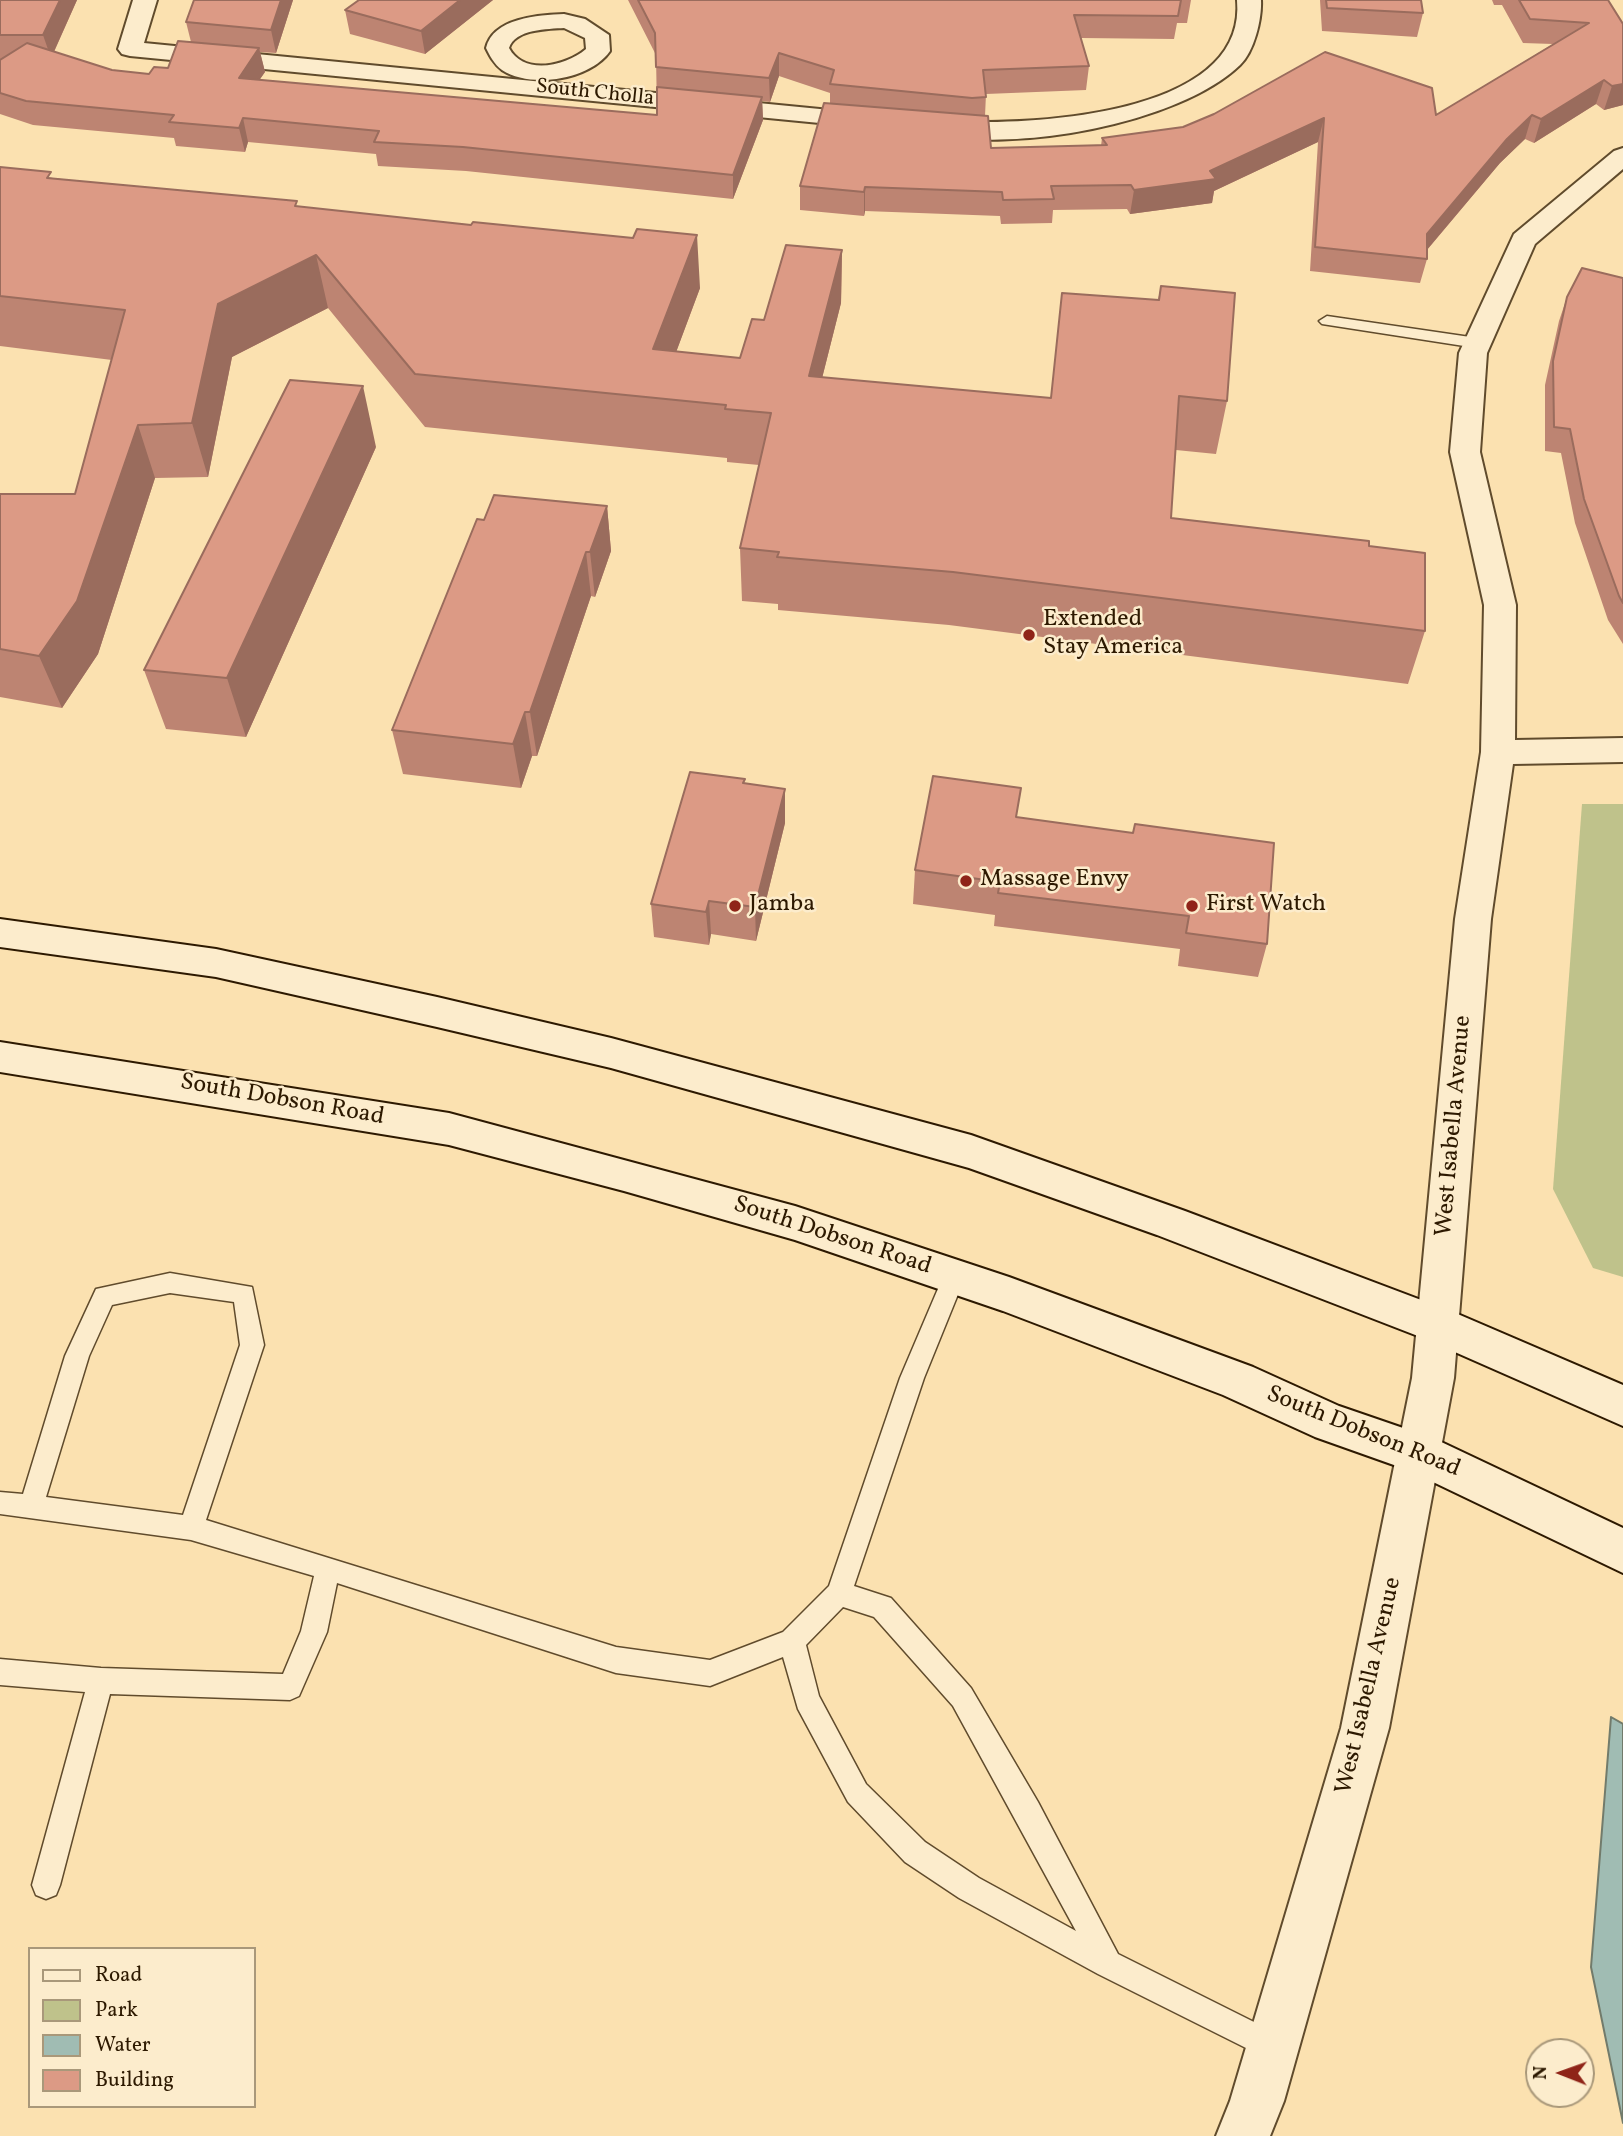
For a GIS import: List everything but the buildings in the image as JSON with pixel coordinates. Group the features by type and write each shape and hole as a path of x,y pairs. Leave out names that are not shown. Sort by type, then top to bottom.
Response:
{"street":[{"name":"South Cholla","path":"145,0 130,49 532,79 970,131 1086,124 1188,94 1235,59 1251,10 1249,0"},
{"name":"West Isabella Avenue","path":"1243,2136 1365,1728 1433,1378 1472,919 1498,752 1500,605 1465,452 1473,353 1523,240 1623,156"},
{"path":"1498,752 1623,750"},
{"path":"0,933 216,964 611,1053 971,1152 1438,1325 1623,1406"},
{"name":"South Dobson Road","path":"0,1057 270,1098 449,1129 769,1215 954,1277 1238,1381 1330,1423 1419,1453 1623,1551"}],"lane":[{"path":"1327,321 1477,343"},
{"path":"0,1503 191,1528 328,1568 616,1660 710,1673 792,1641 839,1594 912,1378 954,1277"},
{"path":"31,1506 77,1356 104,1296 170,1283 244,1294 252,1345 191,1528"},
{"path":"0,1672 101,1681 290,1687 314,1632 328,1568"},
{"path":"839,1594 882,1607 962,1697 1028,1812 1108,1964"},
{"path":"792,1641 807,1700 857,1793 915,1852 970,1888 1108,1964 1272,2046"},
{"path":"46,1885 101,1681"}],"green space":[{"path":"1582,804 1623,804 1623,1277 1593,1268 1553,1189"}],"water":[{"path":"1611,1717 1623,1724 1623,2123 1591,1967"}],"place":[{"name":"Extended Stay America","path":"1029,635"},
{"name":"Massage Envy","path":"966,881"},
{"name":"Jamba","path":"735,906"},
{"name":"First Watch","path":"1192,906"}]}
